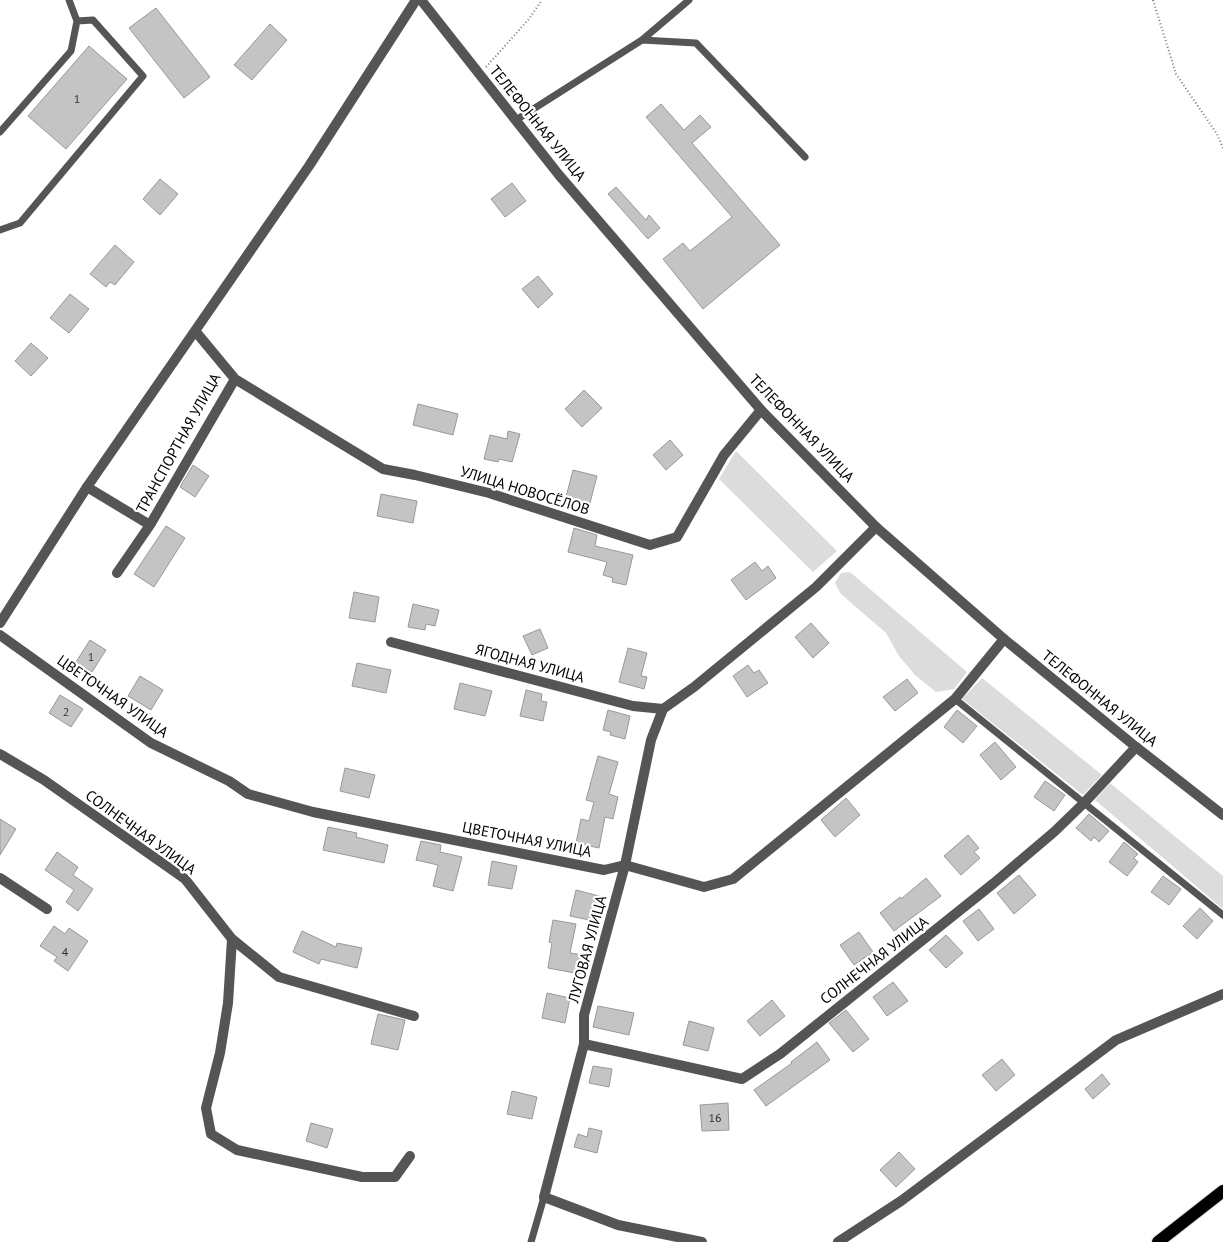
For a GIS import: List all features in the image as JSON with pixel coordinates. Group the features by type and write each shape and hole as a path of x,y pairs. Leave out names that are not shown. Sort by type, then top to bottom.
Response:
{"main road":[{"path":"1158,1242 1223,1191"}],"street":[{"path":"0,622 4,608 309,166 416,0"},
{"name":"ТЕЛЕФОННАЯ УЛИЦА","path":"421,0 559,175 761,410 876,527 1004,639 1223,815"},
{"name":"ТРАНСПОРТНАЯ УЛИЦА","path":"117,573 150,525 235,379 196,332"},
{"name":"УЛИЦА НОВОСЁЛОВ","path":"235,379 383,470 416,475 489,493 650,545 677,537 724,455 761,410"},
{"path":"87,487 150,525"},
{"path":"662,709 694,686 816,587 876,527"},
{"name":"ЦВЕТОЧНАЯ УЛИЦА","path":"0,635 151,743 229,782 248,794 313,812 604,870 625,865 704,887 733,879 955,699 1004,639"},
{"name":"ЯГОДНАЯ УЛИЦА","path":"390,642 633,706 662,709"},
{"name":"ЛУГОВАЯ УЛИЦА","path":"544,1197 584,1044 584,1015 625,865 651,740 662,709"},
{"name":"СОЛНЕЧНАЯ УЛИЦА","path":"584,1044 742,1078 780,1054 994,883 1054,832 1136,747"},
{"name":"СОЛНЕЧНАЯ УЛИЦА","path":"0,754 44,780 185,879 232,939 279,977 414,1016"},
{"path":"0,878 47,909"},
{"path":"232,939 226,1013 220,1053 206,1108 211,1134 237,1150 362,1177 395,1177 410,1156"},
{"path":"838,1242 901,1202 1116,1040 1223,994"},
{"path":"544,1197 618,1225 702,1242"}],"lane":[{"path":"0,132 71,50 77,21 68,0"},
{"path":"516,120 642,40 689,0"},
{"path":"0,230 20,223 143,76 93,20 77,21"},
{"path":"642,40 696,43 805,157"},
{"path":"955,699 1223,915"},
{"path":"531,1242 544,1197"}],"path":[{"path":"480,74 529,19 542,0"},
{"path":"1153,0 1176,74 1216,134 1223,148"}],"shaded area":[{"path":"736,451 837,551 813,572 719,479"},
{"path":"850,572 967,672 954,689 936,692 915,675 899,656 886,633 841,594 835,583 841,573"},
{"path":"982,678 1102,775 1083,795 962,699"},
{"path":"1110,783 1223,876 1223,909 1095,800"}],"building":[{"path":"156,8 210,77 184,98 129,28"},
{"path":"270,24 287,40 252,80 234,65"},
{"path":"89,46 127,79 66,149 28,116"},
{"path":"661,104 684,130 700,115 711,127 692,143 780,245 703,309 663,259 683,243 690,251 732,217 646,117"},
{"path":"160,179 178,194 160,215 143,199"},
{"path":"512,183 526,201 505,217 491,199"},
{"path":"616,187 646,220 649,215 660,228 648,239 608,194"},
{"path":"115,245 134,262 115,285 110,282 106,287 90,274"},
{"path":"538,276 553,294 538,308 522,289"},
{"path":"70,294 89,309 69,333 50,318"},
{"path":"31,343 48,358 31,376 15,361"},
{"path":"584,390 602,408 582,427 565,409"},
{"path":"418,404 458,414 453,435 413,425"},
{"path":"508,431 520,434 512,462 499,459 498,462 484,459 490,435 507,439"},
{"path":"670,440 683,455 666,470 653,455"},
{"path":"193,465 209,476 195,497 180,487"},
{"path":"573,470 597,476 590,503 566,497"},
{"path":"381,494 417,501 413,523 377,516"},
{"path":"166,526 185,538 154,587 134,574"},
{"path":"574,528 597,535 595,546 633,555 626,585 612,582 613,578 603,575 607,562 568,552"},
{"path":"755,562 762,571 768,566 776,578 746,600 731,580"},
{"path":"354,592 379,597 375,622 349,618"},
{"path":"413,604 439,610 435,626 426,624 425,630 408,627"},
{"path":"811,623 829,643 813,658 795,637"},
{"path":"540,629 548,648 532,655 523,636"},
{"path":"90,640 106,650 92,672 76,662"},
{"path":"628,648 647,653 641,676 647,677 644,689 619,682"},
{"path":"357,663 391,670 386,693 352,686"},
{"path":"748,665 754,673 759,670 768,683 747,697 733,676"},
{"path":"140,676 163,690 151,710 128,696"},
{"path":"907,679 918,693 895,711 883,697"},
{"path":"460,683 492,691 485,716 454,709"},
{"path":"526,690 542,694 541,701 547,702 543,721 520,716"},
{"path":"60,695 83,709 71,727 49,713"},
{"path":"608,710 630,716 625,739 610,735 611,732 603,730"},
{"path":"957,710 977,726 963,743 944,727"},
{"path":"995,742 1016,767 1001,780 980,755"},
{"path":"598,756 618,762 609,794 618,797 613,819 605,817 599,848 576,843 581,819 589,821 594,802 586,800"},
{"path":"345,768 375,775 369,798 340,791"},
{"path":"1045,781 1065,795 1054,811 1034,797"},
{"path":"846,798 860,815 835,837 821,820"},
{"path":"1089,814 1109,831 1099,842 1094,837 1091,841 1076,828"},
{"path":"0,819 16,829 0,855"},
{"path":"328,827 357,833 356,837 388,845 384,863 323,850"},
{"path":"968,835 979,848 974,852 980,858 961,875 944,856"},
{"path":"421,841 441,845 440,852 462,857 453,891 433,886 438,865 416,860"},
{"path":"1124,842 1138,854 1134,858 1138,862 1127,876 1109,862"},
{"path":"57,852 78,867 73,875 93,889 78,911 66,902 74,890 45,870"},
{"path":"492,861 517,866 512,889 488,885"},
{"path":"1019,875 1036,895 1014,914 997,893"},
{"path":"1163,876 1181,889 1169,905 1151,892"},
{"path":"926,878 941,896 894,931 880,913 900,897 901,899"},
{"path":"576,890 599,896 594,921 570,916"},
{"path":"1200,908 1213,921 1197,939 1183,926"},
{"path":"979,909 994,929 978,941 963,921"},
{"path":"553,920 576,924 570,953 584,955 580,974 548,968 552,943 549,942"},
{"path":"54,926 65,934 69,928 88,941 68,971 54,961 57,957 40,946"},
{"path":"302,931 336,947 337,943 362,948 357,968 321,959 319,964 293,952"},
{"path":"859,932 873,952 854,965 840,945"},
{"path":"946,935 963,953 946,968 929,950"},
{"path":"893,982 908,1001 887,1016 873,997"},
{"path":"547,993 570,998 565,1023 542,1018"},
{"path":"772,1000 785,1016 760,1036 747,1021"},
{"path":"598,1006 634,1013 629,1035 593,1027"},
{"path":"846,1010 869,1039 853,1052 829,1023"},
{"path":"378,1014 405,1020 398,1050 371,1044"},
{"path":"689,1021 714,1028 708,1051 683,1045"},
{"path":"817,1042 830,1060 766,1106 754,1090 792,1063"},
{"path":"1002,1059 1015,1075 996,1091 982,1075"},
{"path":"593,1066 612,1069 609,1087 589,1083"},
{"path":"1102,1074 1110,1084 1093,1099 1085,1089"},
{"path":"512,1091 537,1097 532,1119 507,1114"},
{"path":"728,1103 729,1130 702,1131 700,1105"},
{"path":"311,1123 333,1129 327,1148 306,1141"},
{"path":"589,1128 602,1131 597,1153 574,1147 578,1134 587,1137"},
{"path":"899,1152 915,1169 896,1187 880,1170"}]}
